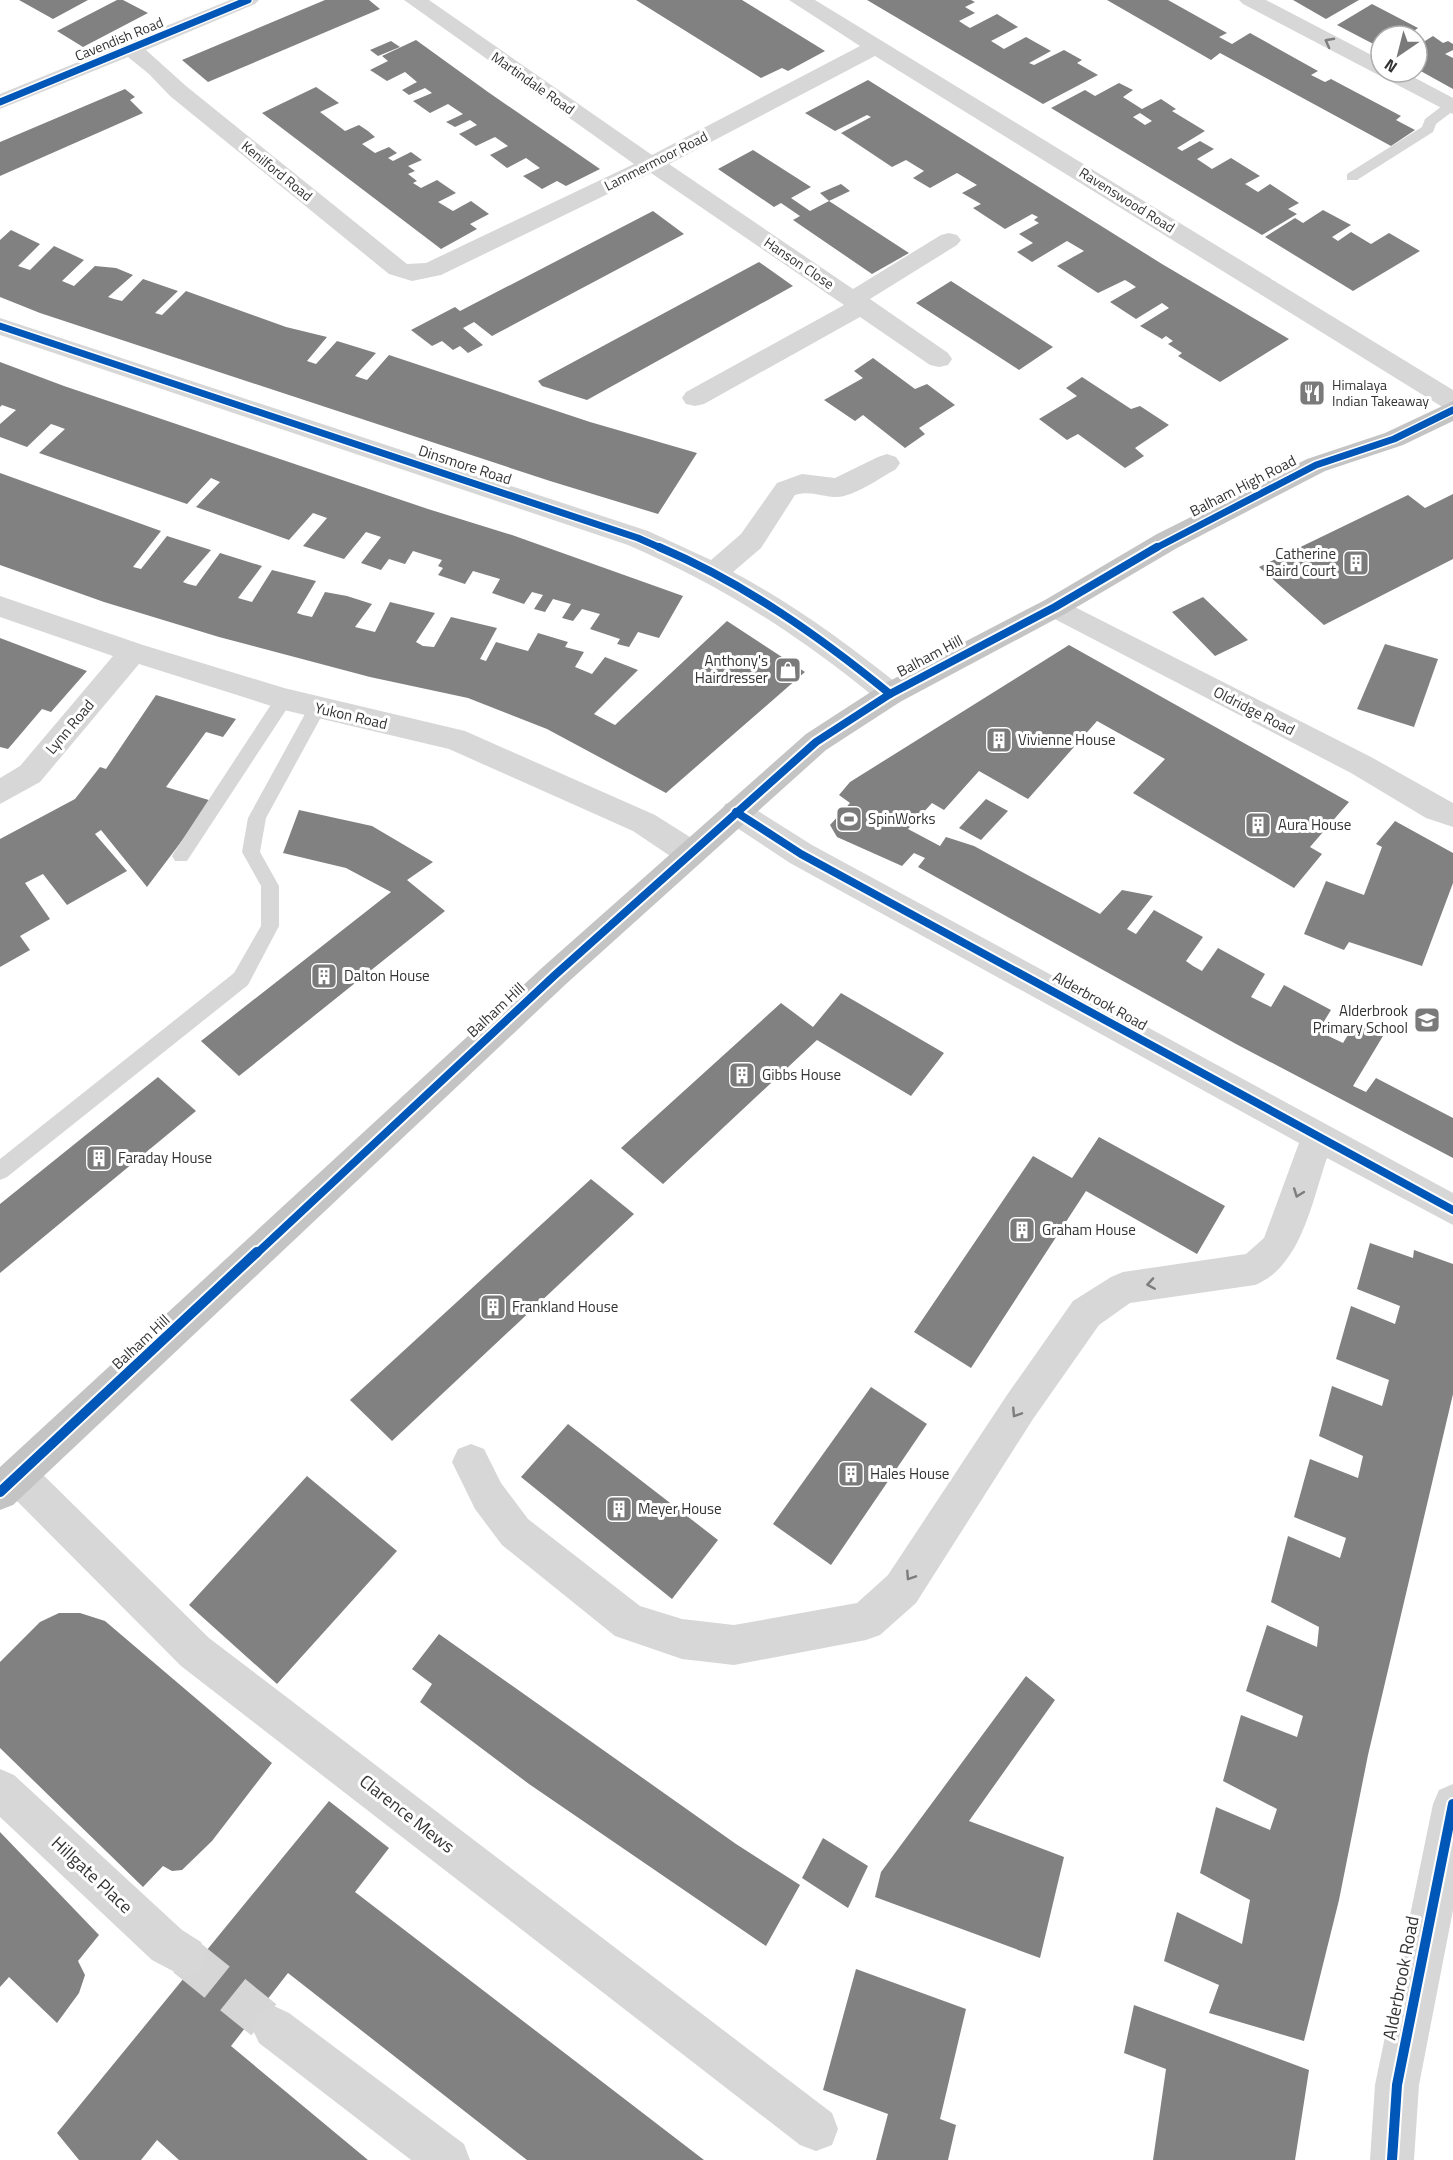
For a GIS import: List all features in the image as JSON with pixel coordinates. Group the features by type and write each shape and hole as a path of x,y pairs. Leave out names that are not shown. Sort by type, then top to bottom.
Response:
{"highway":[{"name":"Balham High Road","path":"1055,607 1167,541 1316,465 1394,439 1453,410"},
{"name":"Balham Hill","path":"9,1484 454,1068 690,853 816,742 890,694 1055,607"}],"street":[{"name":"Cavendish Road","path":"10,97 131,50 248,0"},
{"name":"Martindale Road","path":"415,0 633,154 653,163"},
{"name":"Ravenswood Road","path":"800,0 1453,402"},
{"path":"1250,0 1369,63"},
{"name":"Lammermoor Road","path":"432,270 653,163 877,46"},
{"name":"Kenilford Road","path":"131,50 157,69 178,91 398,269 412,273 432,270"},
{"path":"0,77 10,97"},
{"path":"1409,84 1452,107"},
{"name":"Hanson Close","path":"653,163 939,359"},
{"path":"695,398 858,302 949,240"},
{"name":"Dinsmore Road","path":"0,326 638,538 675,553 836,650 890,694"},
{"path":"713,574 751,541 786,489 802,483 838,488 887,463"},
{"name":"Yukon Road","path":"0,606 133,652 284,699 455,739 644,823 690,853"},
{"name":"Oldridge Road","path":"1055,607 1361,765 1437,810 1453,815"},
{"name":"Lynn Road","path":"0,792 30,774 133,652"},
{"name":"Alderbrook Road","path":"736,812 801,854 1453,1210"},
{"path":"471,1461 488,1496 515,1532 629,1622 682,1639 734,1646 866,1621 902,1589 1020,1407 1086,1312 1123,1288 1255,1269 1278,1248 1318,1138"},
{"name":"Clarence Mews","path":"9,1484 195,1652 816,2129"},
{"name":"Hillgate Place","path":"0,1789 167,1945 186,1957"},
{"name":"Alderbrook Road","path":"1392,2160 1397,2085 1453,1804"},
{"path":"274,2028 448,2160"}],"lane":[{"path":"1352,177 1428,129 1430,122 1452,107"},
{"path":"182,856 284,699"},
{"path":"0,1171 241,979 270,926 270,886 251,852 257,818 317,708"}],"building":[{"path":"19,0 88,0 53,19"},
{"path":"117,0 123,0 148,13 83,47 57,31"},
{"path":"325,0 369,0 380,9 208,82 182,60"},
{"path":"636,0 742,0 825,51 788,71 782,68 761,78"},
{"path":"867,0 971,0 975,2 965,7 975,13 959,21 970,28 997,14 1018,27 991,41 1004,49 1026,37 1051,51 1029,63 1034,65 1064,50 1082,60 1077,63 1098,75 1043,104"},
{"path":"1107,0 1168,0 1227,33 1219,37 1232,44 1250,33 1318,71 1311,75 1325,82 1331,79 1401,116 1396,120 1415,130 1391,146 1220,53 1211,60"},
{"path":"1293,0 1359,0 1326,19"},
{"path":"1372,4 1410,24 1369,24 1369,42 1337,25"},
{"path":"1433,36 1443,43 1448,41 1453,44 1453,50 1445,54 1453,58 1453,89 1429,76 1429,38"},
{"path":"416,40 600,169 566,186 557,181 542,189 523,176 540,168 526,158 507,168 490,155 508,146 495,137 476,146 459,134 477,125 470,120 455,127 446,122 463,114 448,104 430,113 413,101 432,93 425,88 409,95 402,90 417,82 405,72 387,81 370,70 388,61 382,56"},
{"path":"391,41 400,47 378,56 370,50"},
{"path":"868,80 1162,264 1289,339 1220,382 1178,356 1182,353 1168,344 1173,341 1166,336 1162,339 1140,326 1169,308 1162,303 1136,319 1110,302 1136,287 1125,280 1098,293 1057,266 1084,251 1067,241 1032,262 1017,252 1033,243 1019,234 1039,223 1034,220 1038,217 1032,214 1005,229 973,208 981,204 962,193 977,185 957,173 930,188 913,178 924,171 906,160 892,167 841,133 871,117 867,115 835,131 805,113"},
{"path":"1119,83 1133,90 1123,97 1142,109 1161,99 1176,109 1172,111 1205,131 1177,148 1182,151 1200,141 1214,149 1197,159 1212,169 1231,158 1260,176 1245,184 1258,192 1270,184 1299,203 1288,209 1297,214 1262,235 1051,108 1085,90 1095,96","holes":["1140,113 1152,121 1145,125 1133,117"]},
{"path":"316,87 339,103 320,112 345,131 359,125 368,131 375,137 362,144 375,153 389,147 397,153 388,158 393,161 411,152 422,160 408,166 415,171 408,174 417,181 413,183 421,188 437,180 456,193 438,202 453,211 471,201 489,214 470,224 477,229 441,249 262,113"},
{"path":"125,89 135,97 130,100 143,113 0,176 0,142"},
{"path":"753,150 811,187 791,198 810,211 829,201 909,253 872,274 793,220 800,216 781,203 774,207 718,169"},
{"path":"841,184 850,191 829,201 820,193"},
{"path":"1323,210 1351,225 1332,237 1338,241 1351,232 1371,244 1389,233 1420,251 1353,291 1265,237 1295,218 1303,223"},
{"path":"653,211 684,234 492,336 474,322 463,328 483,345 468,353 460,346 453,350 442,341 432,346 411,330 455,307 460,311"},
{"path":"11,230 40,244 18,266 30,270 54,246 84,260 62,281 74,286 95,266 116,268 133,275 108,297 114,299 122,301 143,279 178,291 155,313 162,315 186,291 286,327 327,337 307,361 316,364 337,341 376,353 355,376 367,380 389,355 590,422 697,453 658,514 550,481 40,313 0,297 0,240"},
{"path":"759,262 793,286 587,400 542,386 538,381"},
{"path":"951,281 1053,347 1019,370 916,303"},
{"path":"873,358 915,389 927,384 955,405 919,428 925,434 905,448 863,415 855,421 824,400 863,378 854,371"},
{"path":"0,362 64,386 428,509 512,535 683,596 659,638 638,632 629,647 617,644 620,639 590,629 600,614 582,609 573,621 562,618 571,604 553,599 545,612 534,609 543,595 532,592 524,604 492,593 500,579 473,571 465,584 438,575 443,568 438,566 442,560 413,551 405,564 389,559 381,570 361,563 381,537 366,532 344,559 303,546 327,518 313,513 289,540 196,507 220,482 211,478 187,504 39,453 65,429 57,426 51,424 27,447 0,437 0,424 16,410 2,405 0,407"},
{"path":"1082,377 1131,409 1140,406 1169,425 1135,448 1144,456 1125,468 1078,434 1067,440 1039,419 1077,396 1066,388"},
{"path":"0,473 161,531 133,567 141,569 167,536 211,550 183,582 188,584 196,586 220,553 262,566 238,598 252,602 272,570 316,581 297,613 303,615 312,617 325,592 347,596 372,604 355,627 375,632 390,602 435,613 416,642 423,646 434,647 451,617 497,628 480,659 486,661 496,642 528,651 538,633 568,642 565,647 584,652 575,667 592,674 605,657 638,670 594,714 615,725 727,621 805,672 666,793 547,729 468,698 370,677 219,637 104,602 0,565"},
{"name":"Catherine Baird Court","path":"1453,494 1453,559 1324,625 1259,567 1408,495 1425,508"},
{"path":"1203,597 1248,640 1215,656 1172,612"},
{"path":"0,638 87,671 51,712 42,709 8,749 0,747"},
{"path":"1385,644 1438,659 1414,727 1357,709"},
{"path":"1069,645 1349,802 1310,847 1322,854 1294,888 1133,793 1165,759 1097,721 1028,799 979,771 944,810 932,803 908,829 940,846 946,837 974,846 1100,914 1122,890 1153,896 1127,929 1136,934 1154,910 1203,937 1186,961 1202,971 1218,948 1265,974 1251,997 1271,1007 1284,985 1331,1010 1318,1031 1343,1043 1356,1022 1383,1036 1353,1086 1366,1092 1376,1078 1453,1118 1453,1158 1236,1044 918,867 925,858 914,853 902,866 837,837 830,825 850,803 839,795 850,782"},
{"path":"156,695 236,719 223,737 206,732 166,787 212,801 147,887 101,830 95,834 127,871 67,905 43,874 25,883 50,919 20,936 30,950 0,967 0,839 75,799 100,767 106,769"},
{"path":"986,799 1008,811 981,840 959,828"},
{"name":"Dalton House","path":"299,810 372,826 433,862 407,880 445,911 239,1076 201,1041 391,892 346,868 283,853"},
{"path":"1395,821 1453,853 1453,883 1422,966 1349,942 1344,950 1304,934 1326,881 1364,895 1382,847 1376,844"},
{"name":"Gibbs House","path":"841,993 944,1053 911,1096 817,1040 663,1184 621,1148 781,1003 813,1027"},
{"name":"Faraday House","path":"158,1077 196,1111 0,1273 0,1204"},
{"name":"Graham House","path":"1099,1137 1225,1206 1197,1254 1086,1191 971,1368 914,1332 1033,1156 1072,1178"},
{"name":"Frankland House","path":"591,1179 634,1214 392,1441 350,1400"},
{"path":"1370,1243 1413,1258 1414,1250 1453,1264 1453,1394 1368,1755 1339,1900 1304,2041 1209,2013 1219,1985 1164,1961 1177,1912 1242,1944 1250,1900 1200,1873 1216,1807 1270,1830 1277,1809 1223,1781 1241,1715 1297,1737 1303,1716 1246,1691 1267,1625 1317,1647 1319,1627 1271,1602 1288,1536 1340,1558 1346,1538 1294,1517 1310,1459 1358,1478 1363,1456 1319,1436 1332,1386 1382,1406 1389,1380 1336,1359 1351,1306 1395,1324 1400,1306 1357,1289"},
{"name":"Hales House","path":"871,1387 927,1424 831,1565 773,1524"},
{"name":"Meyer House","path":"568,1424 718,1540 672,1599 521,1477"},
{"path":"307,1476 397,1551 277,1684 189,1605"},
{"path":"59,1613 80,1613 105,1621 272,1763 212,1841 182,1870 172,1871 163,1866 143,1887 0,1748 0,1662 40,1622"},
{"path":"439,1634 736,1844 800,1885 766,1946 529,1784 420,1702 432,1684 412,1669"},
{"path":"1026,1676 1055,1700 969,1821 1064,1857 1040,1958 875,1897 881,1872"},
{"path":"329,1801 389,1848 355,1892 704,2160 527,2160 288,1973 231,2046 368,2160 179,2160 157,2140 141,2160 79,2160 57,2133"},
{"path":"0,1832 99,1935 78,1961 85,1975 79,1993 57,2023 9,1977 0,1987"},
{"path":"823,1838 868,1866 848,1908 802,1878"},
{"path":"856,1969 966,2009 940,2119 956,2125 948,2160 876,2160 888,2114 823,2090"},
{"path":"1134,2005 1309,2070 1295,2160 1153,2160 1166,2069 1124,2053"}],"tunnel":[{"path":"186,1957 274,2028"}],"cycle path":[{"path":"0,102 248,0"},
{"path":"0,326 638,538 672,552 738,587 801,626 890,694"},
{"path":"0,1492 555,975 816,742 890,694 1055,607 1167,541 1316,465 1394,439 1453,410"},
{"path":"736,812 801,854 1453,1210"},
{"path":"1392,2160 1397,2085 1453,1804"}],"place":[{"name":"Himalaya Indian Takeaway","path":"1312,393"},
{"name":"Catherine Baird Court","path":"1356,563"},
{"name":"Anthony's Hairdresser","path":"788,670"},
{"name":"Vivienne House","path":"999,740"},
{"name":"SpinWorks","path":"849,819"},
{"name":"Aura House","path":"1258,825"},
{"name":"Dalton House","path":"324,976"},
{"name":"Alderbrook Primary School","path":"1427,1020"},
{"name":"Gibbs House","path":"742,1075"},
{"name":"Faraday House","path":"99,1158"},
{"name":"Graham House","path":"1022,1230"},
{"name":"Frankland House","path":"493,1307"},
{"name":"Hales House","path":"851,1474"},
{"name":"Meyer House","path":"619,1509"}]}
